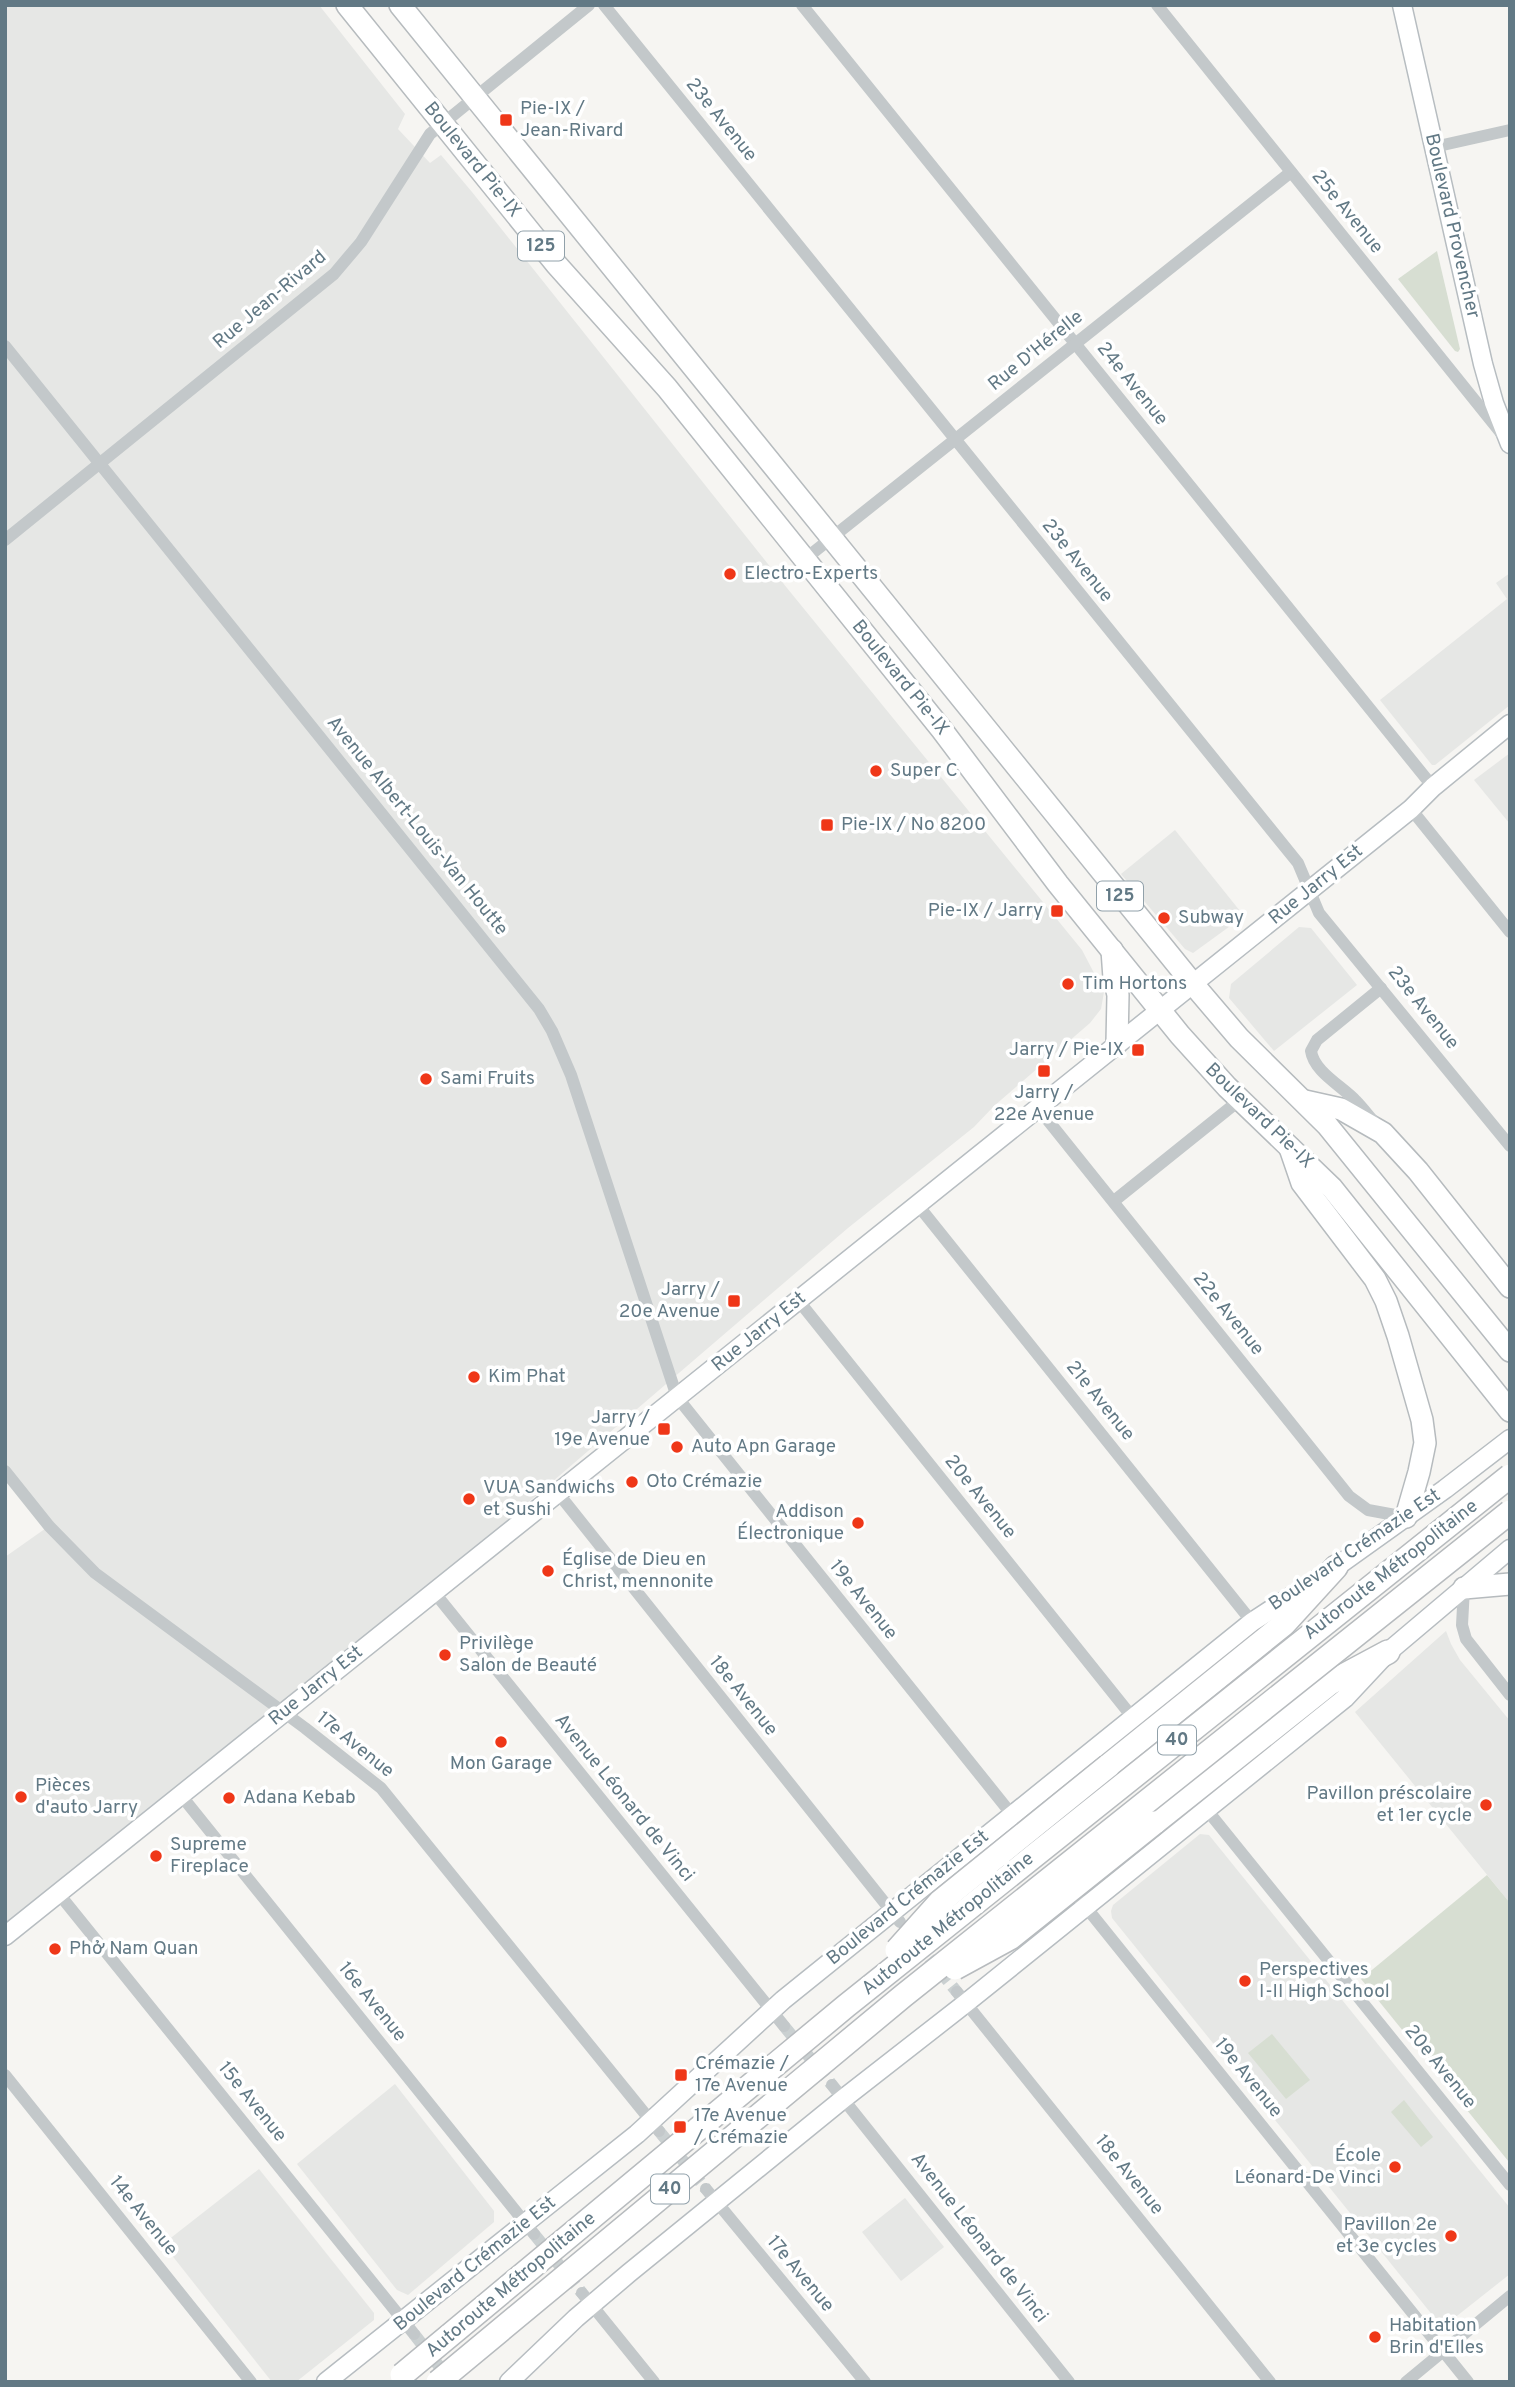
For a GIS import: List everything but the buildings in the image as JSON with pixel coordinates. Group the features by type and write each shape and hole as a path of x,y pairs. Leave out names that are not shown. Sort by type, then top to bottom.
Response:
{"highway":[{"name":"Autoroute Métropolitaine","path":"396,2380 846,2006 1510,1476"},
{"name":"Autoroute Métropolitaine","path":"438,2382 903,1996 1510,1511"},
{"path":"846,2006 940,1902 1284,1624 1336,1567"},
{"path":"903,1996 1010,1938 1330,1683 1388,1652"}],"main road":[{"name":"Boulevard Pie-IX","path":"347,5 556,264 667,388 942,730 1058,884 1187,1043 1332,1188 1510,1411"},
{"name":"Boulevard Pie-IX","path":"400,5 1193,984 1239,1038 1327,1125 1510,1351"},
{"name":"Boulevard Provencher","path":"1402,5 1483,364 1509,443"},
{"name":"Rue Jarry Est","path":"5,1936 1411,809 1433,787 1510,724"},
{"path":"1112,950 1118,995 1117,1043"},
{"path":"1305,1101 1341,1109 1384,1133 1418,1171 1510,1287"},
{"path":"1289,1146 1302,1183 1375,1279 1398,1336 1424,1431 1422,1458 1406,1517"},
{"name":"Boulevard Crémazie Est","path":"326,2382 409,2328 530,2229 654,2126 772,2010 896,1917 1016,1820 1133,1718 1252,1622 1336,1567 1510,1438"},
{"path":"509,2382 586,2299 838,2092 962,1998 1081,1902 1207,1810 1345,1698 1388,1652 1510,1549"},
{"path":"1464,1588 1510,1584"}],"street":[{"name":"Rue Jean-Rivard","path":"5,540 343,265 374,223 426,139 442,123 589,5"},
{"name":"23e Avenue","path":"604,5 1298,863 1319,913 1510,1146"},
{"name":"24e Avenue","path":"802,5 1433,787"},
{"name":"25e Avenue","path":"1157,5 1509,443"},
{"path":"1434,147 1510,130"},
{"name":"Rue D'Hérelle","path":"805,559 1291,172"},
{"name":"Avenue Albert-Louis-Van Houtte","path":"5,346 523,988 545,1020 571,1075 677,1397"},
{"path":"1411,809 1510,932"},
{"path":"1381,988 1317,1040 1311,1051 1320,1068 1357,1102 1384,1133"},
{"path":"1114,1201 1241,1099"},
{"name":"22e Avenue","path":"1038,1108 1349,1496 1368,1510 1406,1517"},
{"name":"21e Avenue","path":"917,1204 1252,1622"},
{"name":"20e Avenue","path":"798,1300 1133,1718"},
{"name":"19e Avenue","path":"677,1397 1016,1820"},
{"name":"17e Avenue","path":"5,1471 49,1526 95,1573 284,1712 381,1788 654,2126"},
{"name":"18e Avenue","path":"558,1493 896,1917"},
{"path":"1464,1588 1462,1625 1466,1639 1510,1695"},
{"name":"Avenue Léonard de Vinci","path":"434,1592 784,2026"},
{"name":"16e Avenue","path":"180,1794 530,2229"},
{"name":"20e Avenue","path":"1207,1810 1510,2185"},
{"name":"15e Avenue","path":"59,1894 409,2328"},
{"name":"19e Avenue","path":"1081,1902 1468,2382"},
{"name":"18e Avenue","path":"962,1998 1270,2382"},
{"name":"14e Avenue","path":"5,2075 251,2382"},
{"name":"Avenue Léonard de Vinci","path":"838,2092 1069,2382"},
{"name":"17e Avenue","path":"711,2196 865,2382"},
{"path":"1406,2382 1510,2296"},
{"path":"586,2299 654,2382"}],"shaded area":[{"path":"5,5 319,5 405,114 398,129 430,163 441,155 472,192 787,588 1082,950 1104,992 1101,1009 1090,1023 994,1106 974,1127 848,1228 284,1712 5,1936 5,1557 49,1526 5,1471"},
{"path":"1437,251 1460,349 1458,352 1398,279"},
{"path":"1510,573 1510,705 1432,765 1380,700 1507,599 1496,583"},
{"path":"1510,753 1510,824 1474,780"},
{"path":"1175,830 1244,916 1193,953 1185,949 1121,874"},
{"path":"1299,927 1311,928 1357,985 1274,1051 1229,998 1231,984"},
{"path":"1446,1631 1460,1660 1510,1721 1510,1903 1355,1712"},
{"path":"1200,1834 1209,1835 1510,2208 1510,2274 1448,2323 1438,2322 1112,1918 1113,1905"},
{"path":"1487,1875 1510,1903 1509,2162 1361,1979"},
{"path":"1272,2034 1310,2080 1286,2099 1248,2053"},
{"path":"395,2084 494,2211 494,2222 408,2295 397,2290 297,2164"},
{"path":"1404,2100 1433,2137 1421,2147 1391,2112"},
{"path":"259,2169 374,2313 374,2320 296,2382 272,2382 163,2244"},
{"path":"905,2198 944,2247 901,2281 862,2232"}],"tunnel":[{"path":"918,1944 957,1992"},
{"path":"784,2026 832,2085"},
{"path":"659,2131 706,2189"},
{"path":"534,2234 582,2293"},
{"path":"414,2334 449,2379"}],"place":[{"name":"Pie-IX / Jean-Rivard","path":"506,120"},
{"name":"Electro-Experts","path":"730,574"},
{"name":"Super C","path":"876,771"},
{"name":"Pie-IX / No 8200","path":"827,825"},
{"name":"Pie-IX / Jarry","path":"1057,911"},
{"name":"Subway","path":"1164,918"},
{"name":"Tim Hortons","path":"1068,984"},
{"name":"Jarry / Pie-IX","path":"1138,1050"},
{"name":"Jarry / 22e Avenue","path":"1044,1071"},
{"name":"Sami Fruits","path":"426,1079"},
{"name":"Jarry / 20e Avenue","path":"734,1301"},
{"name":"Kim Phat","path":"474,1377"},
{"name":"Jarry / 19e Avenue","path":"664,1429"},
{"name":"Auto Apn Garage","path":"677,1447"},
{"name":"Oto Crémazie","path":"632,1482"},
{"name":"VUA Sandwichs et Sushi","path":"469,1499"},
{"name":"Addison Électronique","path":"858,1523"},
{"name":"Église de Dieu en Christ, mennonite","path":"548,1571"},
{"name":"Privilège Salon de Beauté","path":"445,1655"},
{"name":"Mon Garage","path":"501,1742"},
{"name":"Pièces d'auto Jarry","path":"21,1797"},
{"name":"Adana Kebab","path":"229,1798"},
{"name":"Pavillon préscolaire et 1er cycle","path":"1486,1805"},
{"name":"Supreme Fireplace","path":"156,1856"},
{"name":"Phở Nam Quan","path":"55,1949"},
{"name":"Perspectives I-II High School","path":"1245,1981"},
{"name":"Crémazie / 17e Avenue","path":"681,2075"},
{"name":"17e Avenue / Crémazie","path":"680,2127"},
{"name":"École Léonard-De Vinci","path":"1395,2167"},
{"name":"Pavillon 2e et 3e cycles","path":"1451,2236"},
{"name":"Habitation Brin d'Elles","path":"1375,2337"}]}
